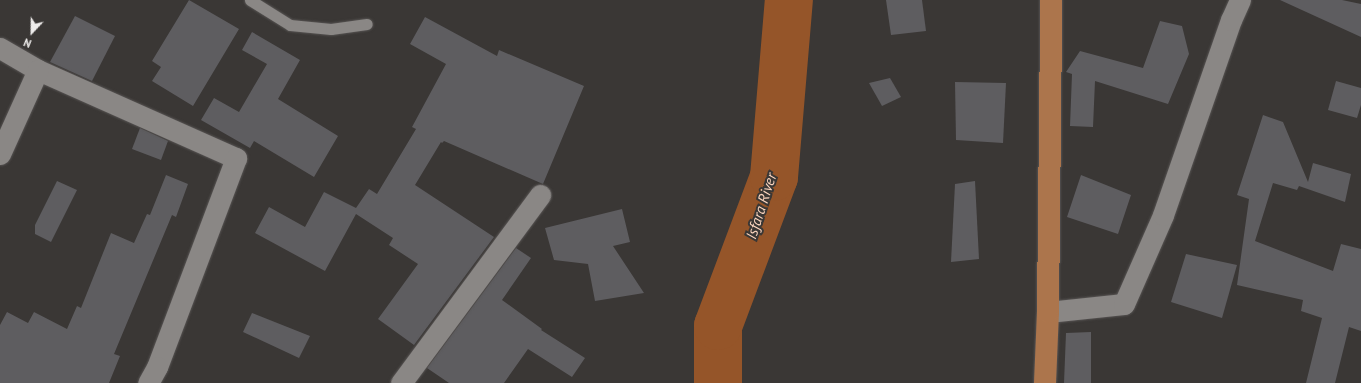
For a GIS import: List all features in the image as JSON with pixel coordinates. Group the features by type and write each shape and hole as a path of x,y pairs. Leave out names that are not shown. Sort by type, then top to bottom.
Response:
{"main road":[{"path":"1045,383 1048,312 1051,0"}],"street":[{"path":"1048,312 1124,304 1163,215 1231,20 1240,0"},
{"path":"0,48 38,70 236,158 157,368 148,383"},
{"path":"0,154 38,70"},
{"path":"401,383 540,195"}],"lane":[{"path":"250,0 290,25 331,29 367,24"}],"building":[{"path":"189,0 239,29 193,106 152,81 161,67 152,61"},
{"path":"886,0 922,0 926,31 891,35"},
{"path":"1280,0 1342,0 1361,4 1361,37"},
{"path":"75,16 115,36 92,81 50,62"},
{"path":"425,17 497,56 499,50 584,86 543,184 444,141 442,143 441,142 415,185 494,237 414,345 378,319 418,264 389,245 393,238 356,214 325,271 255,233 269,207 305,227 324,192 356,208 369,189 377,194 416,129 412,127 446,64 410,44"},
{"path":"1160,21 1182,26 1189,54 1168,104 1095,81 1093,127 1070,126 1072,74 1066,72 1080,51 1143,68"},
{"path":"252,32 300,60 278,99 338,136 314,177 254,141 250,148 201,120 214,98 239,112 267,64 242,50"},
{"path":"890,78 901,97 882,106 869,83"},
{"path":"1336,81 1361,88 1361,105 1357,118 1328,110"},
{"path":"955,82 1006,83 1003,143 956,140"},
{"path":"1263,115 1283,122 1308,182 1313,163 1351,174 1345,202 1299,186 1297,190 1273,183 1255,241 1333,271 1341,244 1361,249 1361,331 1349,327 1335,383 1306,383 1322,318 1301,311 1303,300 1237,285 1249,199 1237,195"},
{"path":"140,128 168,141 161,160 132,149"},
{"path":"166,175 188,184 176,217 172,215 114,354 120,356 109,383 0,383 0,325 7,312 28,323 34,312 67,329 77,306 81,308 111,233 134,243 147,214 150,215"},
{"path":"1081,175 1131,195 1118,234 1067,217"},
{"path":"57,181 77,190 51,242 35,234 35,225"},
{"path":"975,181 979,259 951,262 955,184"},
{"path":"622,209 630,242 613,246 644,293 595,301 588,264 554,260 545,228"},
{"path":"516,248 531,258 502,300 542,329 541,330 585,358 572,377 528,349 504,383 449,383 427,368"},
{"path":"1186,254 1237,265 1222,318 1171,302"},
{"path":"252,313 310,336 299,358 243,332"},
{"path":"1091,332 1091,383 1064,383 1066,333"}],"waterway":[{"name":"Isfara River","path":"718,383 718,326 774,177 789,0"}]}
